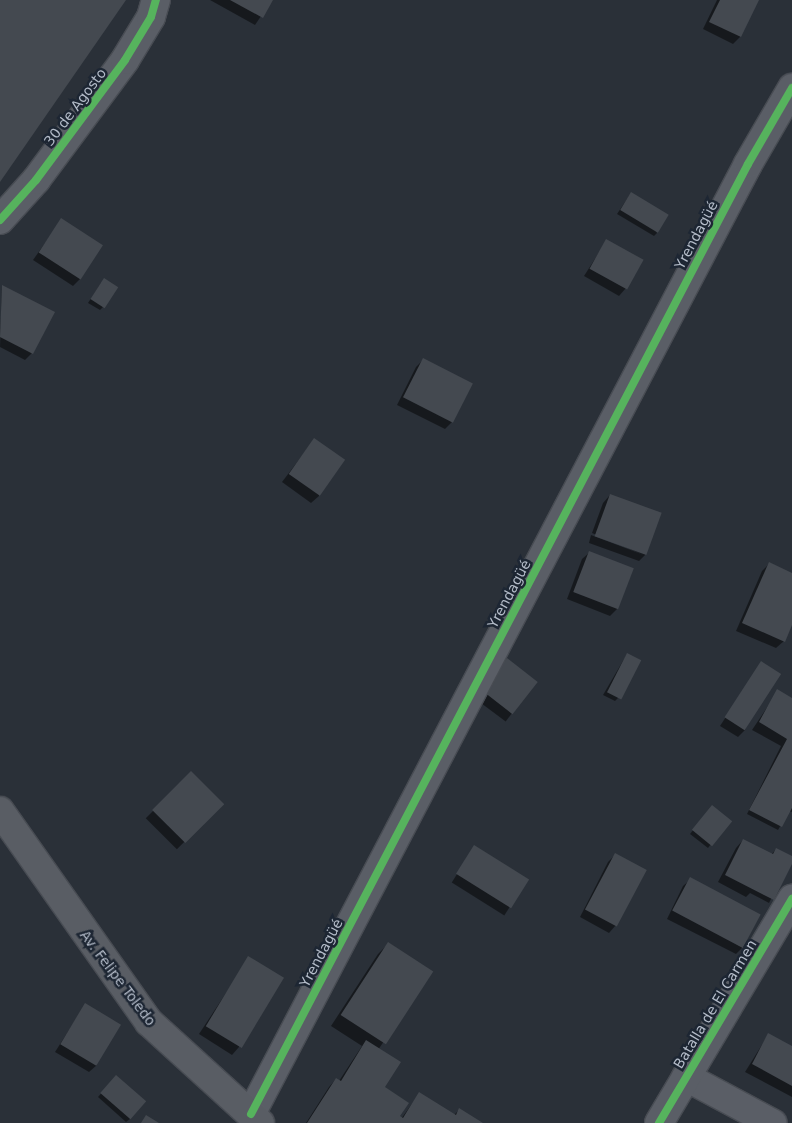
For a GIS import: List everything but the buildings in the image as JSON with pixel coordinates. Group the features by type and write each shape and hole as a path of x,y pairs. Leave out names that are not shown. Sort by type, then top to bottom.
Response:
{"main road":[{"name":"Av. Felipe Toledo","path":"0,811 149,1022 256,1119"}],"street":[{"name":"30 de Agosto","path":"0,220 36,180 125,60 151,17 156,0"},
{"name":"Yrendagüé","path":"256,1119 743,173 792,88"},
{"name":"Batalla de El Carmen","path":"659,1123 792,899"},
{"path":"686,1077 772,1123"}],"cycle path":[{"path":"0,220 36,180 125,60 151,17 156,0"},
{"path":"251,1114 748,164 792,88"},
{"path":"659,1123 792,899"}]}
